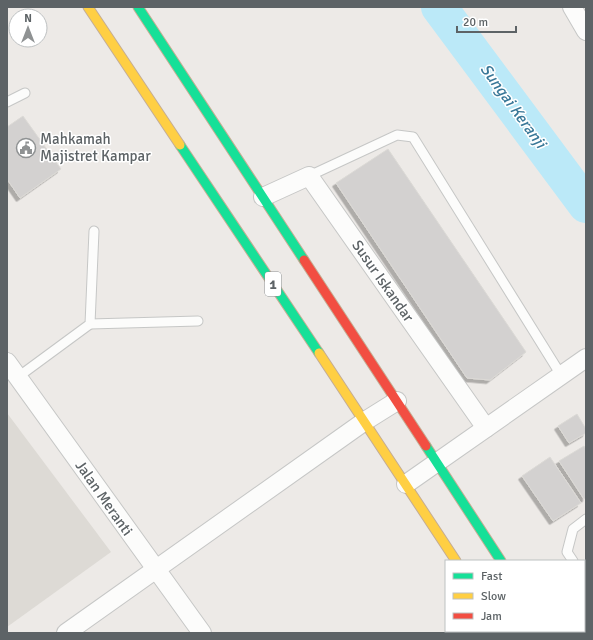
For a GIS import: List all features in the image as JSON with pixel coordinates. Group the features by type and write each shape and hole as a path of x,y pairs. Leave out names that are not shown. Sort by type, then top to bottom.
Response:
{"highway":[{"name":"1","path":"88,7 365,421 455,560"},
{"path":"138,7 500,560"}],"street":[{"path":"572,7 586,31"},
{"path":"262,197 309,176"},
{"name":"Susur Iskandar","path":"309,176 486,428"},
{"path":"406,484 586,358"},
{"name":"Jalan Meranti","path":"7,362 155,570 202,633"},
{"path":"66,633 365,421 397,401"}],"lane":[{"path":"7,102 25,92"},
{"path":"309,176 397,135 413,137 561,375"},
{"path":"90,324 94,231"},
{"path":"18,377 90,324 198,321"},
{"path":"572,560 567,552 572,529 586,519"}],"shaded area":[{"path":"7,413 111,552 7,627"}],"building":[{"name":"Mahkamah Majistret Kampar","path":"23,116 61,169 20,198 7,179 7,127"},
{"path":"388,149 526,352 490,380 467,378 336,183"},
{"path":"577,414 586,429 586,433 569,443 558,426"},
{"path":"584,446 586,449 586,498 584,499 559,461"},
{"path":"550,457 581,503 553,521 522,476"}],"waterway":[{"name":"Sungai Keranji","path":"439,7 586,205"}],"traffic: fast":[{"path":"138,7 304,260"},
{"path":"180,145 319,353"},
{"path":"426,446 500,560"}],"traffic: slow":[{"path":"88,7 180,145"},
{"path":"319,353 455,560"}],"traffic: jam":[{"path":"304,260 426,446"}],"place":[{"name":"Mahkamah Majistret Kampar","path":"26,148"}]}
